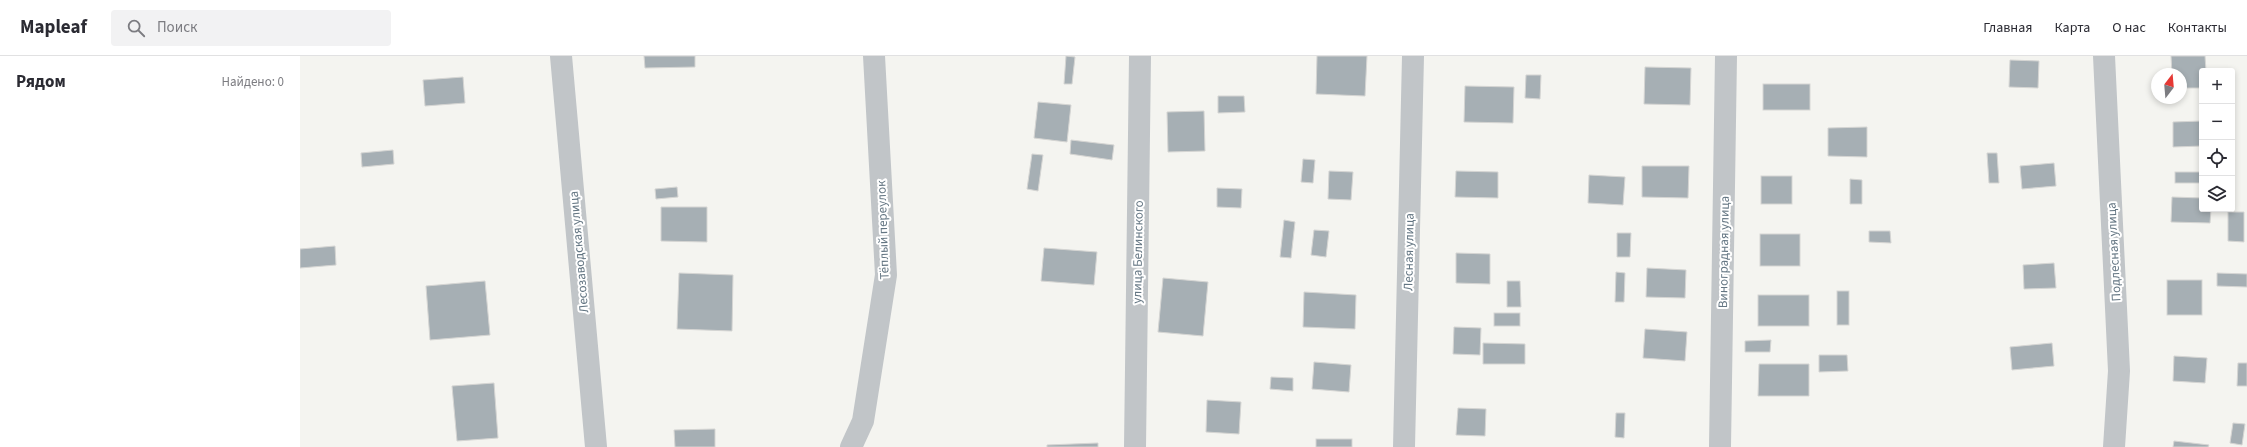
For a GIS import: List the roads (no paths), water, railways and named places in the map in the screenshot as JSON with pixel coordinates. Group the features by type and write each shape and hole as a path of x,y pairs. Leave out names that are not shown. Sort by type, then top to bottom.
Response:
{"street":[{"name":"Лесозаводская улица","path":"561,56 596,447"},
{"name":"Тёплый переулок","path":"851,447 864,421 886,274 874,56"},
{"name":"улица Белинского","path":"1135,447 1140,56"},
{"name":"Лесная улица","path":"1404,447 1413,56"},
{"name":"Виноградная улица","path":"1720,447 1726,56"},
{"name":"Подлесная улица","path":"2104,56 2119,371 2114,447"}]}
